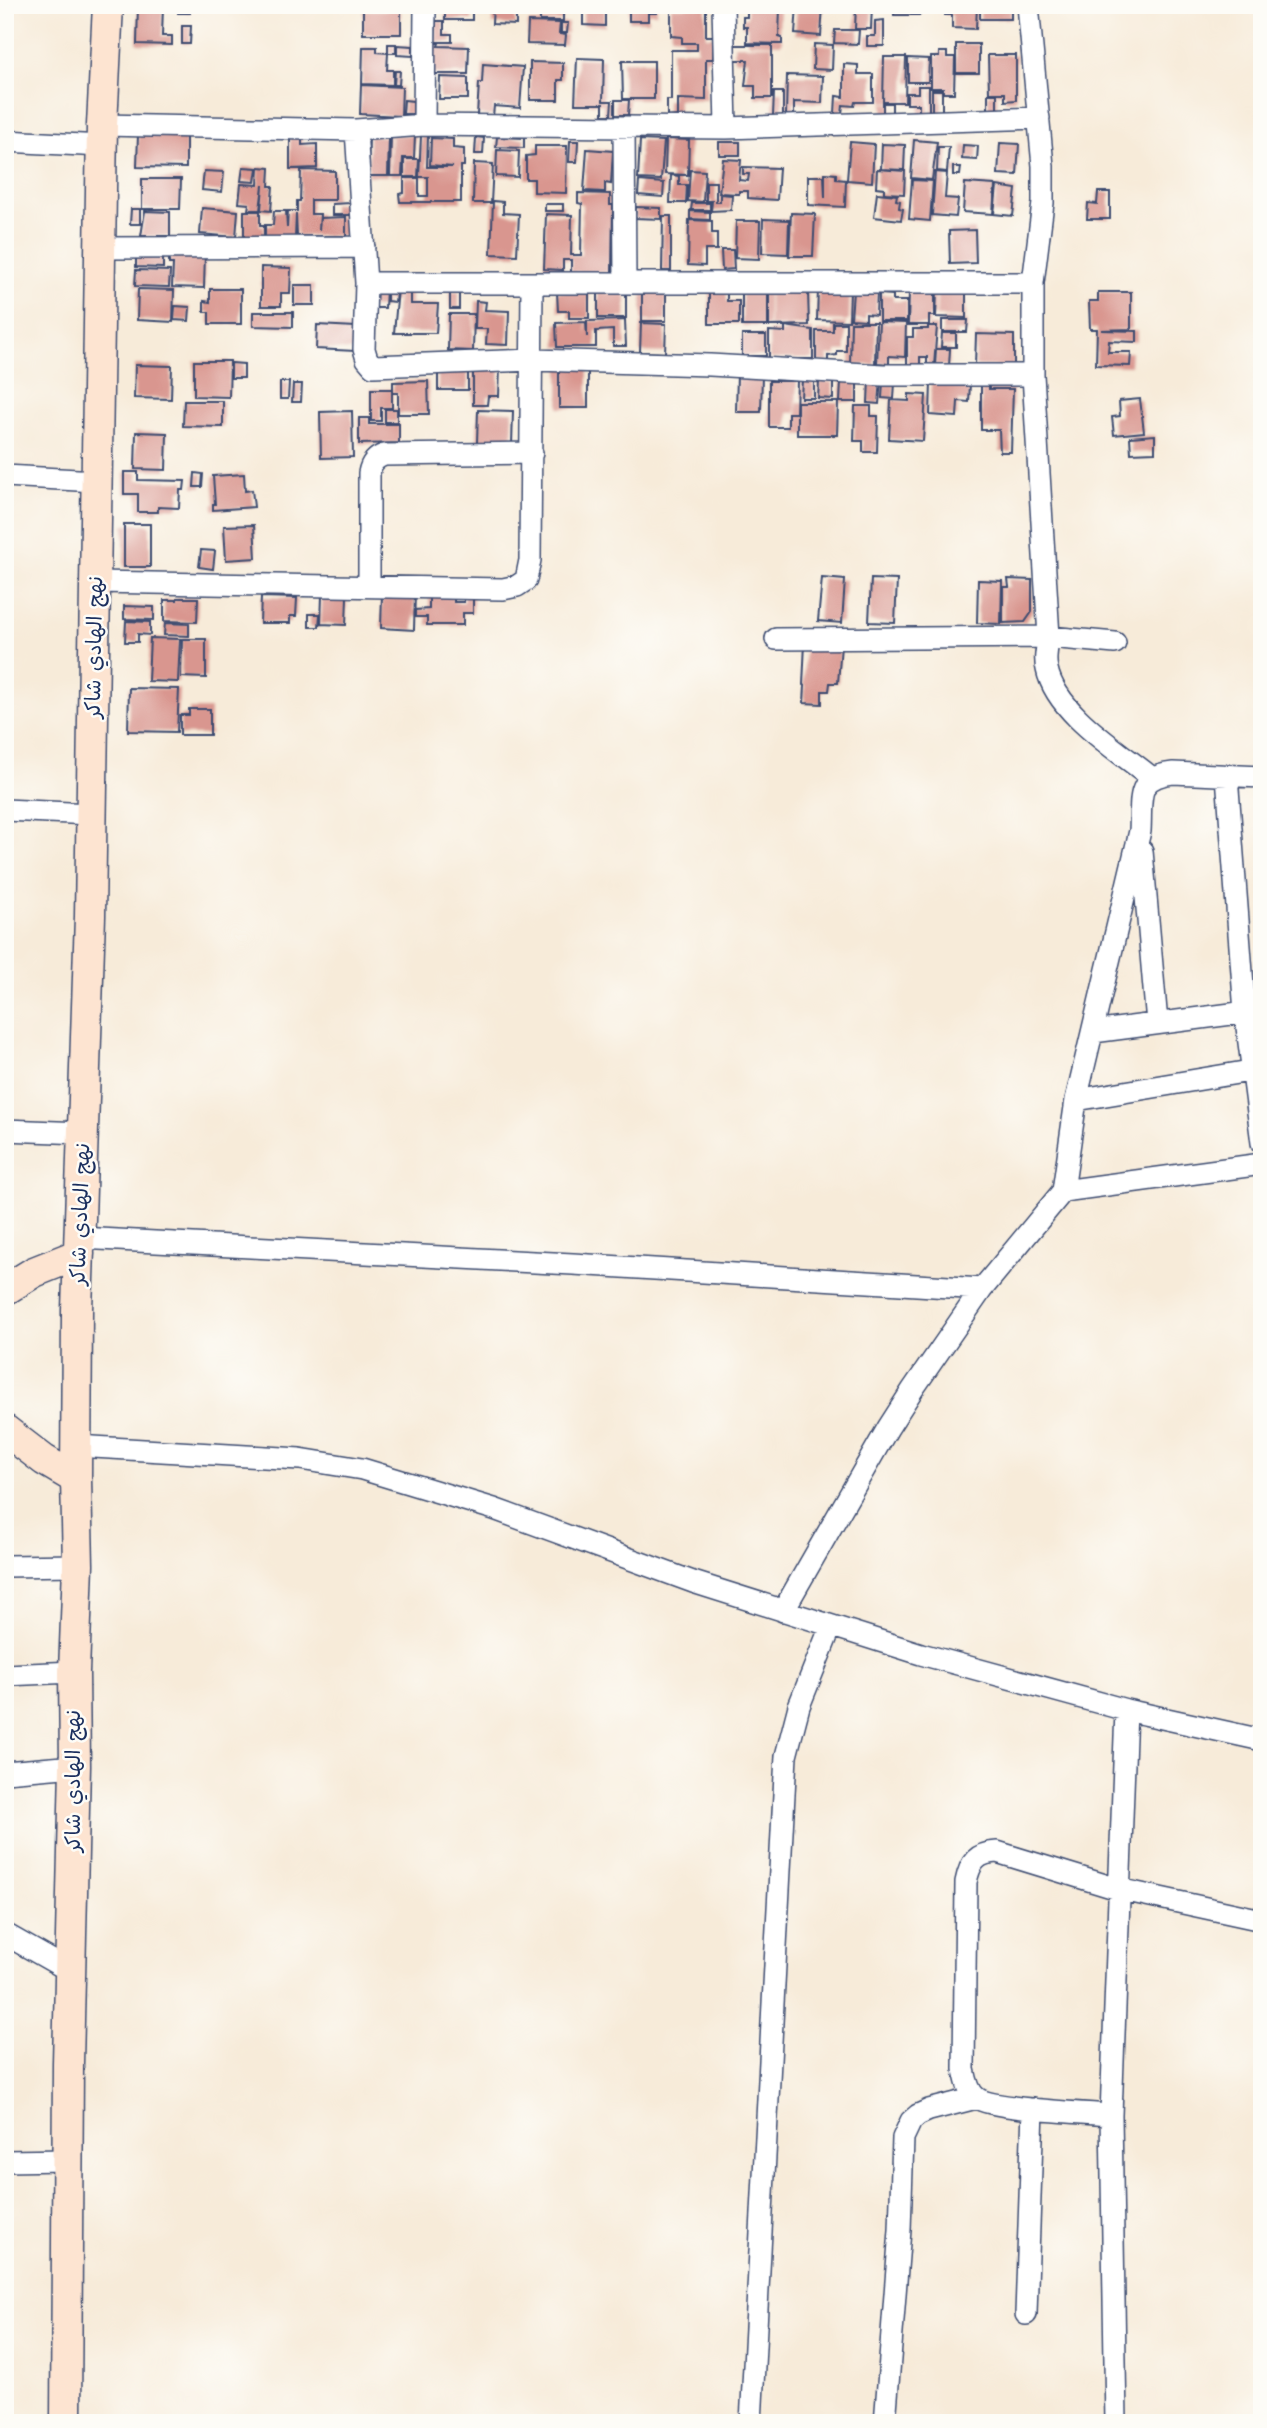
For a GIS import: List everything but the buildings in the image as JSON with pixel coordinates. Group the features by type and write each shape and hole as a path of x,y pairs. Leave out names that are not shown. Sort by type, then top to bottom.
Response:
{"street":[{"name":"نهج الهادي شاكر","path":"66,2423 67,2160 78,1565 76,1446 91,814 102,135 108,5"},
{"path":"424,125 425,5"},
{"path":"723,5 726,128"},
{"path":"1028,5 1043,166 1043,203 1032,283 1033,375 1049,637 1046,668 1063,702 1080,720 1152,778"},
{"path":"5,141 102,135 356,130 424,125 726,128 1039,118"},
{"path":"624,127 625,283"},
{"path":"356,130 366,283 364,349 373,366 533,360 710,365 883,375 1033,375"},
{"path":"101,248 364,247"},
{"path":"366,283 1032,283"},
{"path":"95,582 503,589 517,586 526,580 530,560 532,283"},
{"path":"369,586 369,473 376,458 384,455 532,453"},
{"path":"5,476 96,481"},
{"path":"776,639 1049,637 1115,643"},
{"path":"1157,1023 1140,831 1142,789 1152,778 1173,773 1262,777"},
{"path":"1227,776 1253,1011 1262,1143"},
{"path":"5,810 91,814"},
{"path":"783,1611 888,1428 982,1289 1063,1191 1076,1100 1140,831"},
{"path":"1093,1032 1253,1011"},
{"path":"1076,1100 1257,1069"},
{"path":"5,1130 83,1133"},
{"path":"1063,1191 1262,1164"},
{"path":"5,1290 80,1246 573,1264 982,1289"},
{"path":"5,1430 36,1455 76,1479"},
{"path":"76,1446 300,1460 362,1469 494,1509 694,1582 921,1654 1126,1710 1262,1740"},
{"path":"5,1566 78,1565"},
{"path":"751,2423 786,1756 795,1718 831,1626"},
{"path":"5,1675 74,1672"},
{"path":"1116,2423 1111,2115 1126,1710"},
{"path":"5,1772 75,1766"},
{"path":"976,2098 969,2089 964,2069 966,1882 969,1866 976,1857 997,1852 1118,1889 1262,1920"},
{"path":"5,1934 70,1971"},
{"path":"885,2423 900,2230 903,2138 911,2121 929,2110 976,2098 1033,2109 1111,2115"},
{"path":"1026,2315 1033,2109"},
{"path":"5,2161 67,2160"}]}
